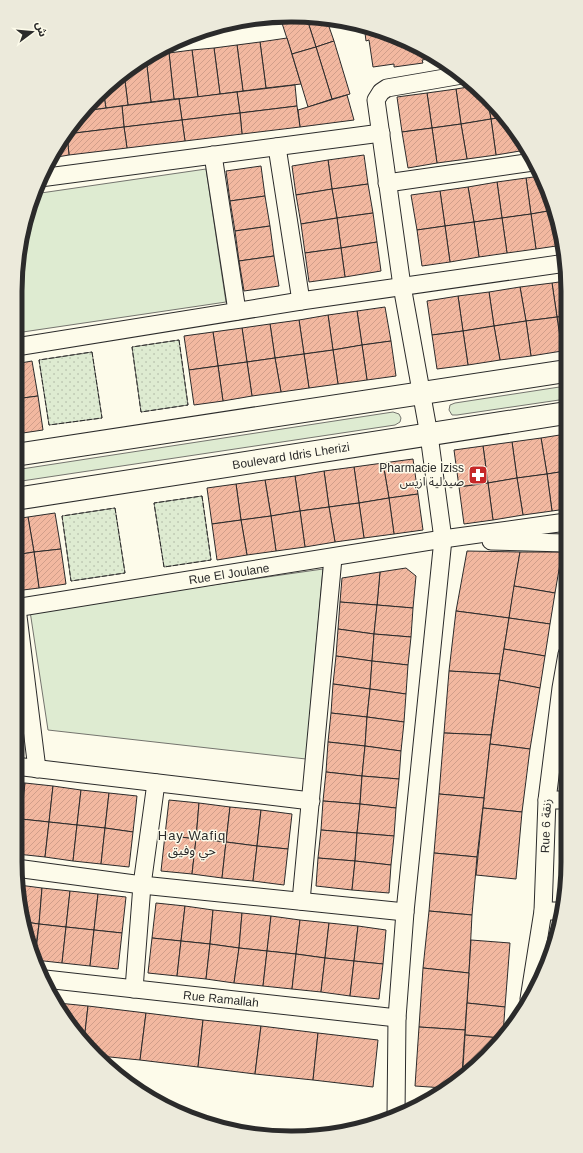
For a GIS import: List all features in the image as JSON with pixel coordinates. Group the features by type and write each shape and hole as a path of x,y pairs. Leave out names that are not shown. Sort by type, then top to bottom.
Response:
{"main road":[{"path":"22,454 561,372"},
{"name":"Boulevard Idris Lherizi","path":"22,498 561,414"}],"street":[{"path":"396,1110 397,1018 405,912 443,539 429,435 402,286 376,100 381,92 386,88 454,76"},
{"path":"48,177 381,133"},
{"path":"277,147 301,301"},
{"path":"213,155 237,311"},
{"path":"387,183 528,163"},
{"path":"22,346 301,301 559,264"},
{"path":"443,539 561,523"},
{"path":"443,539 561,543"},
{"name":"Rue El Joulane","path":"22,607 443,539"},
{"path":"301,901 332,558"},
{"path":"22,654 37,769"},
{"name":"Rue 6 زنقة","path":"530,986 543,911 547,800 561,688"},
{"path":"22,767 310,801"},
{"path":"134,989 142,885 156,783"},
{"path":"547,800 561,800"},
{"path":"22,869 142,885 405,912"},
{"path":"543,911 557,911"},
{"name":"Rue Ramallah","path":"49,979 397,1018"}],"green space":[{"path":"206,169 226,302 22,332 24,256 31,222 41,193"},
{"path":"179,340 188,405 141,412 132,347"},
{"path":"92,352 102,418 49,425 39,360"},
{"path":"561,387 561,400 452,415 449,410 450,405"},
{"path":"393,412 399,414 401,418 400,422 395,425 22,481 22,469"},
{"path":"202,496 211,560 164,567 154,503"},
{"path":"115,508 125,573 71,581 62,516"},
{"path":"323,569 306,759 48,730 30,611"}],"building":[{"path":"282,23 308,23 316,47 292,54"},
{"path":"308,23 328,24 334,41 316,47"},
{"path":"365,32 395,43 428,59 422,60 423,63 394,67 394,64 373,67 369,40 366,41"},
{"path":"287,38 301,84 266,88 260,42"},
{"path":"334,41 350,94 332,99 316,47"},
{"path":"260,42 266,88 243,91 237,45"},
{"path":"237,45 243,91 220,94 214,48"},
{"path":"316,47 332,99 308,107 292,54"},
{"path":"214,48 220,94 198,97 192,50"},
{"path":"192,50 198,97 174,99 169,53"},
{"path":"169,53 174,99 151,102 147,64"},
{"path":"147,64 151,102 128,105 125,80"},
{"path":"125,80 128,105 106,108 104,98"},
{"path":"295,85 297,106 240,113 237,92"},
{"path":"467,87 469,89 489,109 491,119 461,124 456,89"},
{"path":"456,89 461,124 432,128 427,93"},
{"path":"237,92 240,113 182,120 179,99"},
{"path":"427,93 432,128 402,132 397,97"},
{"path":"347,95 354,120 300,127 298,110"},
{"path":"104,98 106,108 93,110"},
{"path":"179,99 182,120 124,127 122,106"},
{"path":"122,106 124,127 73,133 93,110"},
{"path":"297,106 300,127 242,134 240,113"},
{"path":"489,109 497,118 491,119"},
{"path":"240,113 242,134 185,141 182,120"},
{"path":"497,118 521,151 496,155 491,119"},
{"path":"491,119 496,155 467,159 461,124"},
{"path":"182,120 185,141 127,148 124,127"},
{"path":"461,124 467,159 437,163 432,128"},
{"path":"124,127 127,148 69,155 68,141 73,133"},
{"path":"432,128 437,163 408,168 402,132"},
{"path":"68,141 69,155 58,157"},
{"path":"364,155 368,184 332,189 328,160"},
{"path":"328,160 332,189 296,195 292,166"},
{"path":"261,166 265,196 230,201 226,171"},
{"path":"535,177 549,211 531,214 526,178"},
{"path":"526,178 531,214 502,218 497,182"},
{"path":"497,182 502,218 474,222 468,187"},
{"path":"368,184 373,213 337,218 332,189"},
{"path":"468,187 474,222 445,226 440,191"},
{"path":"332,189 337,218 301,224 296,195"},
{"path":"440,191 445,226 417,230 411,195"},
{"path":"265,196 270,226 235,231 230,201"},
{"path":"549,211 557,246 536,249 531,214"},
{"path":"373,213 377,242 341,248 337,218"},
{"path":"531,214 536,249 507,253 502,218"},
{"path":"337,218 341,248 305,253 301,224"},
{"path":"502,218 507,253 479,257 474,222"},
{"path":"474,222 479,257 450,262 445,226"},
{"path":"270,226 274,256 239,261 235,231"},
{"path":"445,226 450,262 422,266 417,230"},
{"path":"377,242 381,271 345,277 341,248"},
{"path":"341,248 345,277 309,282 305,253"},
{"path":"274,256 279,286 244,291 239,261"},
{"path":"560,282 561,317 557,317 552,283"},
{"path":"552,283 557,317 526,321 520,287"},
{"path":"520,287 526,321 494,326 489,292"},
{"path":"489,292 494,326 463,331 458,296"},
{"path":"458,296 463,331 432,335 427,301"},
{"path":"385,307 391,341 362,345 357,311"},
{"path":"357,311 362,345 333,350 328,315"},
{"path":"328,315 333,350 304,354 299,320"},
{"path":"557,317 561,317 561,344"},
{"path":"557,317 561,351 531,356 526,321"},
{"path":"299,320 304,354 275,358 270,324"},
{"path":"526,321 531,356 500,360 494,326"},
{"path":"270,324 275,358 247,362 242,328"},
{"path":"494,326 500,360 468,365 463,331"},
{"path":"242,328 247,362 218,366 213,332"},
{"path":"463,331 468,365 437,369 432,335"},
{"path":"213,332 218,366 189,370 184,336"},
{"path":"391,341 396,376 367,380 362,345"},
{"path":"362,345 367,380 338,384 333,350"},
{"path":"333,350 338,384 309,388 304,354"},
{"path":"304,354 309,388 281,392 275,358"},
{"path":"275,358 281,392 252,396 247,362"},
{"path":"32,361 38,396 22,398 22,363"},
{"path":"247,362 252,396 223,401 218,366"},
{"path":"218,366 223,401 194,405 189,370"},
{"path":"38,396 43,430 22,433 22,398"},
{"path":"561,435 561,472 547,474 541,438"},
{"path":"541,438 547,474 517,478 512,442"},
{"path":"512,442 517,478 488,483 483,446"},
{"path":"483,446 488,483 459,487 454,450"},
{"path":"413,459 418,494 389,498 383,463"},
{"path":"383,463 389,498 359,503 354,467"},
{"path":"354,467 359,503 329,507 324,471"},
{"path":"324,471 329,507 300,511 295,476"},
{"path":"561,472 561,510 552,511 547,474"},
{"path":"547,474 552,511 523,515 517,478"},
{"path":"295,476 300,511 271,516 265,480"},
{"path":"517,478 523,515 493,520 488,483"},
{"path":"265,480 271,516 241,520 236,484"},
{"path":"488,483 493,520 464,524 459,487"},
{"path":"236,484 241,520 212,524 207,488"},
{"path":"418,494 423,530 394,534 389,498"},
{"path":"389,498 394,534 364,538 359,503"},
{"path":"359,503 364,538 335,542 329,507"},
{"path":"329,507 335,542 305,547 300,511"},
{"path":"300,511 305,547 276,551 271,516"},
{"path":"55,513 61,549 34,552 28,517"},
{"path":"271,516 276,551 247,555 241,520"},
{"path":"28,517 34,552 22,554 22,518"},
{"path":"241,520 247,555 217,560 212,524"},
{"path":"61,549 66,584 39,588 34,552"},
{"path":"467,551 520,552 509,618 456,611"},
{"path":"34,552 39,588 22,590 22,554"},
{"path":"520,552 561,552 555,593 514,586"},
{"path":"406,568 416,576 413,608 377,605 380,572"},
{"path":"380,572 377,605 340,602 342,578"},
{"path":"514,586 555,593 550,624 509,618"},
{"path":"340,602 377,605 374,634 338,629"},
{"path":"377,605 413,608 411,637 374,634"},
{"path":"456,611 509,618 500,674 449,671"},
{"path":"509,618 550,624 545,656 504,649"},
{"path":"338,629 374,634 372,661 336,656"},
{"path":"374,634 411,637 408,665 372,661"},
{"path":"504,649 545,656 540,688 499,680"},
{"path":"336,656 372,661 370,689 333,684"},
{"path":"372,661 408,665 406,694 370,689"},
{"path":"449,671 500,674 491,735 444,733"},
{"path":"499,680 540,688 530,749 490,744"},
{"path":"333,684 370,689 367,717 331,713"},
{"path":"370,689 406,694 404,722 367,717"},
{"path":"331,713 367,717 365,746 328,742"},
{"path":"367,717 404,722 401,751 365,746"},
{"path":"444,733 491,735 484,798 439,794"},
{"path":"328,742 365,746 362,776 326,772"},
{"path":"490,744 530,749 522,812 483,808"},
{"path":"365,746 401,751 399,779 362,776"},
{"path":"326,772 362,776 360,804 323,801"},
{"path":"362,776 399,779 396,808 360,804"},
{"path":"22,783 25,783 22,810"},
{"path":"25,783 53,786 49,822 22,819"},
{"path":"53,786 81,790 77,825 49,822"},
{"path":"81,790 109,793 105,828 77,825"},
{"path":"109,793 137,796 133,832 105,828"},
{"path":"439,794 484,798 477,857 434,853"},
{"path":"169,800 199,803 196,839 165,835"},
{"path":"323,801 360,804 357,833 321,830"},
{"path":"199,803 230,807 226,842 196,839"},
{"path":"360,804 396,808 394,836 357,833"},
{"path":"230,807 261,810 257,846 226,842"},
{"path":"483,808 522,812 516,879 476,875"},
{"path":"261,810 292,814 288,849 257,846"},
{"path":"22,819 49,822 45,857 22,855"},
{"path":"49,822 77,825 73,861 45,857"},
{"path":"77,825 105,828 101,864 73,861"},
{"path":"105,828 133,832 129,867 101,864"},
{"path":"321,830 357,833 355,861 318,858"},
{"path":"357,833 394,836 391,865 355,861"},
{"path":"165,835 196,839 192,874 161,871"},
{"path":"196,839 226,842 222,878 192,874"},
{"path":"226,842 257,846 253,881 222,878"},
{"path":"257,846 288,849 284,885 253,881"},
{"path":"434,853 477,857 472,915 429,911"},
{"path":"318,858 355,861 352,890 316,886"},
{"path":"355,861 391,865 389,893 352,890"},
{"path":"23,886 42,888 39,924 29,923"},
{"path":"42,888 70,891 66,927 39,924"},
{"path":"70,891 98,894 94,930 66,927"},
{"path":"98,894 126,897 122,933 94,930"},
{"path":"156,903 185,906 181,941 152,938"},
{"path":"185,906 213,910 210,944 181,941"},
{"path":"213,910 242,913 239,948 210,944"},
{"path":"429,911 472,915 469,973 423,968"},
{"path":"242,913 271,916 267,951 239,948"},
{"path":"271,916 300,920 296,954 267,951"},
{"path":"300,920 329,923 325,958 296,954"},
{"path":"29,923 39,924 36,947"},
{"path":"329,923 358,926 354,961 325,958"},
{"path":"39,924 66,927 62,963 41,961 36,949"},
{"path":"358,926 386,930 383,964 354,961"},
{"path":"66,927 94,930 90,966 62,963"},
{"path":"94,930 122,933 118,969 90,966"},
{"path":"152,938 181,941 177,976 148,973"},
{"path":"471,940 510,943 505,1007 467,1003"},
{"path":"181,941 210,944 206,979 177,976"},
{"path":"210,944 239,948 234,983 206,979"},
{"path":"239,948 267,951 263,986 234,983"},
{"path":"267,951 296,954 292,989 263,986"},
{"path":"296,954 325,958 321,992 292,989"},
{"path":"325,958 354,961 350,996 321,992"},
{"path":"354,961 383,964 379,999 350,996"},
{"path":"423,968 469,973 465,1030 419,1027"},
{"path":"62,1003 88,1006 85,1034"},
{"path":"467,1003 505,1007 504,1028 495,1038 465,1035"},
{"path":"88,1006 146,1013 140,1060 106,1057 85,1034"},
{"path":"146,1013 203,1020 198,1067 140,1060"},
{"path":"203,1020 261,1026 255,1074 198,1067"},
{"path":"261,1026 318,1033 313,1080 255,1074"},
{"path":"419,1027 465,1030 462,1070 438,1088 415,1086"},
{"path":"318,1033 378,1040 373,1087 313,1080"},
{"path":"465,1035 495,1038 469,1064 463,1067"}],"fence":[{"path":"179,340 188,405 141,412 132,347 179,340"},
{"path":"92,352 102,418 49,425 39,360 92,352"},
{"path":"202,496 211,560 164,567 154,503 202,496"},
{"path":"115,508 125,573 71,581 62,516 115,508"}],"place":[{"name":"Pharmacie Iziss صيدلية ازيس","path":"478,475"}],"district":[{"name":"Hay Wafiq حي وفيق","path":"192,842"}]}
